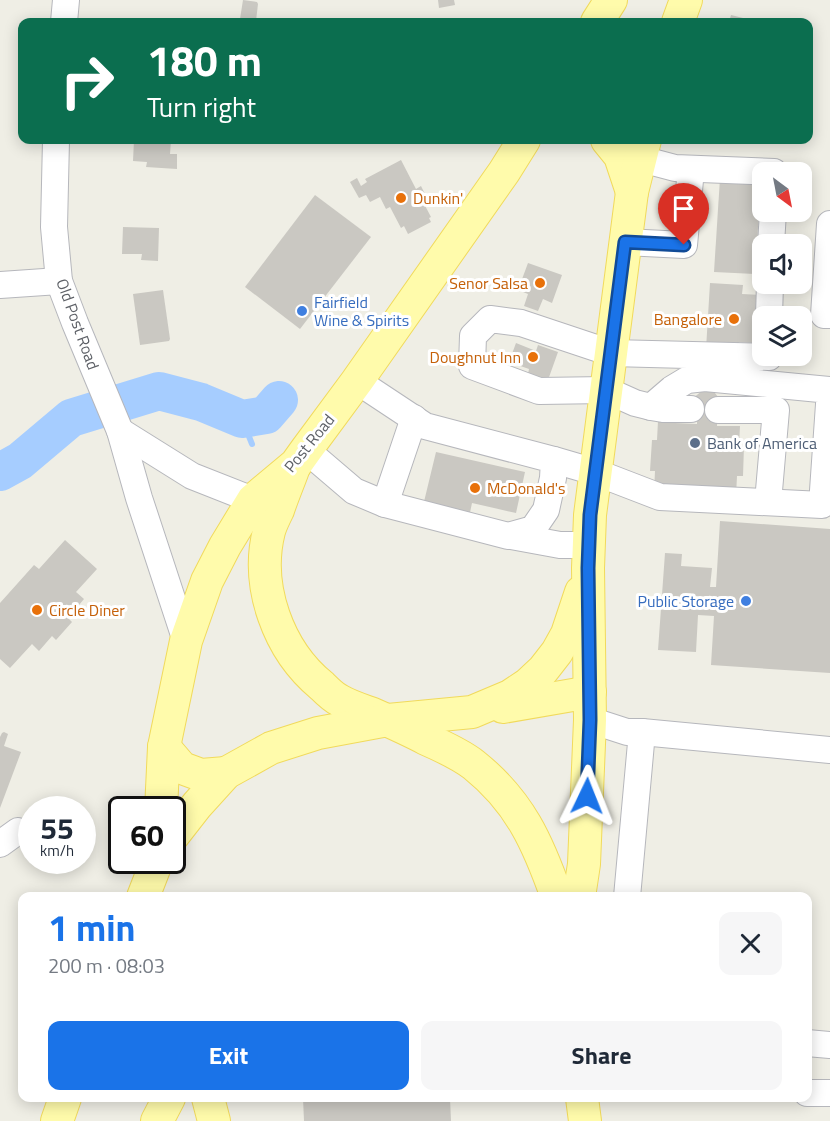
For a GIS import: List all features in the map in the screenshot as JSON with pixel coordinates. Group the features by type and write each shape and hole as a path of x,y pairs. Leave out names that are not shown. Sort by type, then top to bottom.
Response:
{"main road":[{"path":"600,18 611,0"},
{"path":"679,18 686,0"},
{"name":"Post Road","path":"162,796 164,747 186,641 207,581 225,546 253,500 301,457 527,144"},
{"path":"610,144 620,156 632,192"},
{"path":"580,892 584,864 590,706 590,515 632,192 643,149"},
{"path":"301,457 270,531 266,558 266,584 271,606 279,630 292,654 314,679 338,700 388,720 450,750 472,763 497,785 525,822 541,854 555,892"},
{"path":"472,712 510,696 528,684 557,652 567,634 589,556"},
{"path":"186,819 226,773 271,748 318,733 388,720 472,712 590,706"},
{"path":"164,747 182,768 201,775 226,773"},
{"path":"144,892 152,874"},
{"path":"162,874 167,892"},
{"path":"57,1121 64,1102"},
{"path":"157,1121 168,1102"},
{"path":"209,1102 214,1121"},
{"path":"583,1102 585,1121"}],"street":[{"path":"64,18 66,0"},
{"name":"Old Post Road","path":"56,144 54,227 59,281 120,431 139,498 186,641"},
{"path":"643,149 675,168 752,171"},
{"path":"625,242 684,245 691,169"},
{"path":"830,224 824,315 830,315"},
{"path":"0,285 59,281"},
{"path":"691,409 651,407 635,403 606,390 539,391 472,366 472,336 490,319 521,323 611,354 752,357"},
{"path":"357,381 425,426 596,472 660,496 822,505 830,390 705,378 687,380 672,389 651,407"},
{"path":"718,410 776,410 768,502"},
{"path":"385,504 414,418"},
{"path":"120,431 192,476 253,500"},
{"path":"301,457 354,491 385,504 508,536 560,545 589,556"},
{"path":"508,536 533,529 546,510 553,478 554,460"},
{"path":"590,706 627,732 830,750"},
{"path":"627,892 642,732"},
{"path":"812,1043 830,1045"},
{"path":"812,1093 830,1093"}],"building":[{"path":"243,0 257,2 256,18 240,18"},
{"path":"438,0 454,0 455,5 439,8"},
{"path":"134,144 171,144 170,154 177,154 177,169 146,167 147,162 133,161"},
{"name":"Dunkin'","path":"401,160 416,189 421,186 426,196 421,198 431,217 429,218 431,222 408,234 404,226 401,228 390,207 386,209 380,197 370,202 366,195 359,198 350,182 357,178 361,186 367,182 365,179"},
{"path":"720,178 752,180 752,222 758,222 758,234 752,234 752,274 714,272"},
{"path":"315,195 371,237 300,329 245,287"},
{"path":"123,227 159,228 158,261 141,260 142,254 122,254"},
{"name":"Senor Salsa","path":"528,263 562,275 552,303 543,299 538,311 524,306 528,294 518,290"},
{"name":"Bangalore","path":"710,283 743,285 742,294 762,295 761,306 752,306 752,343 739,342 738,351 706,349"},
{"path":"163,290 170,339 140,345 133,294"},
{"name":"Doughnut Inn","path":"516,343 536,351 538,345 558,352 548,380 528,374 529,369 509,362"},
{"name":"Bank of America","path":"709,385 718,397 717,426 740,426 739,446 744,446 743,476 737,476 736,496 654,492 655,471 650,471 652,440 657,440 658,421 671,418 675,423 697,424 697,417 686,404"},
{"name":"McDonald's","path":"436,452 525,472 516,513 472,503 468,522 422,510"},
{"name":"Public Storage","path":"720,521 830,529 830,673 711,665 714,616 698,615 696,652 658,650 665,553 682,554 681,566 712,568 710,587 716,587"},
{"name":"Circle Diner","path":"65,540 97,569 76,592 84,599 68,618 72,622 56,640 52,636 39,651 32,644 10,668 0,659 0,603 34,565 39,569"},
{"path":"4,732 8,734 4,746 21,752 0,808 0,737"},
{"path":"303,1102 450,1102 451,1121 304,1121"}],"waterway":[{"path":"0,472 20,461 71,418 159,391 201,402 242,419 266,415 279,400"},
{"path":"242,419 252,444"}],"place":[{"name":"Dunkin'","path":"401,198"},
{"name":"Senor Salsa","path":"540,283"},
{"name":"Fairfield Wine & Spirits","path":"302,311"},
{"name":"Bangalore","path":"734,319"},
{"name":"Doughnut Inn","path":"533,357"},
{"name":"Bank of America","path":"695,443"},
{"name":"McDonald's","path":"475,488"},
{"name":"Public Storage","path":"746,601"},
{"name":"Circle Diner","path":"37,610"}],"route":[{"path":"587,796 590,720 588,568 590,515 625,242 684,245"}]}
